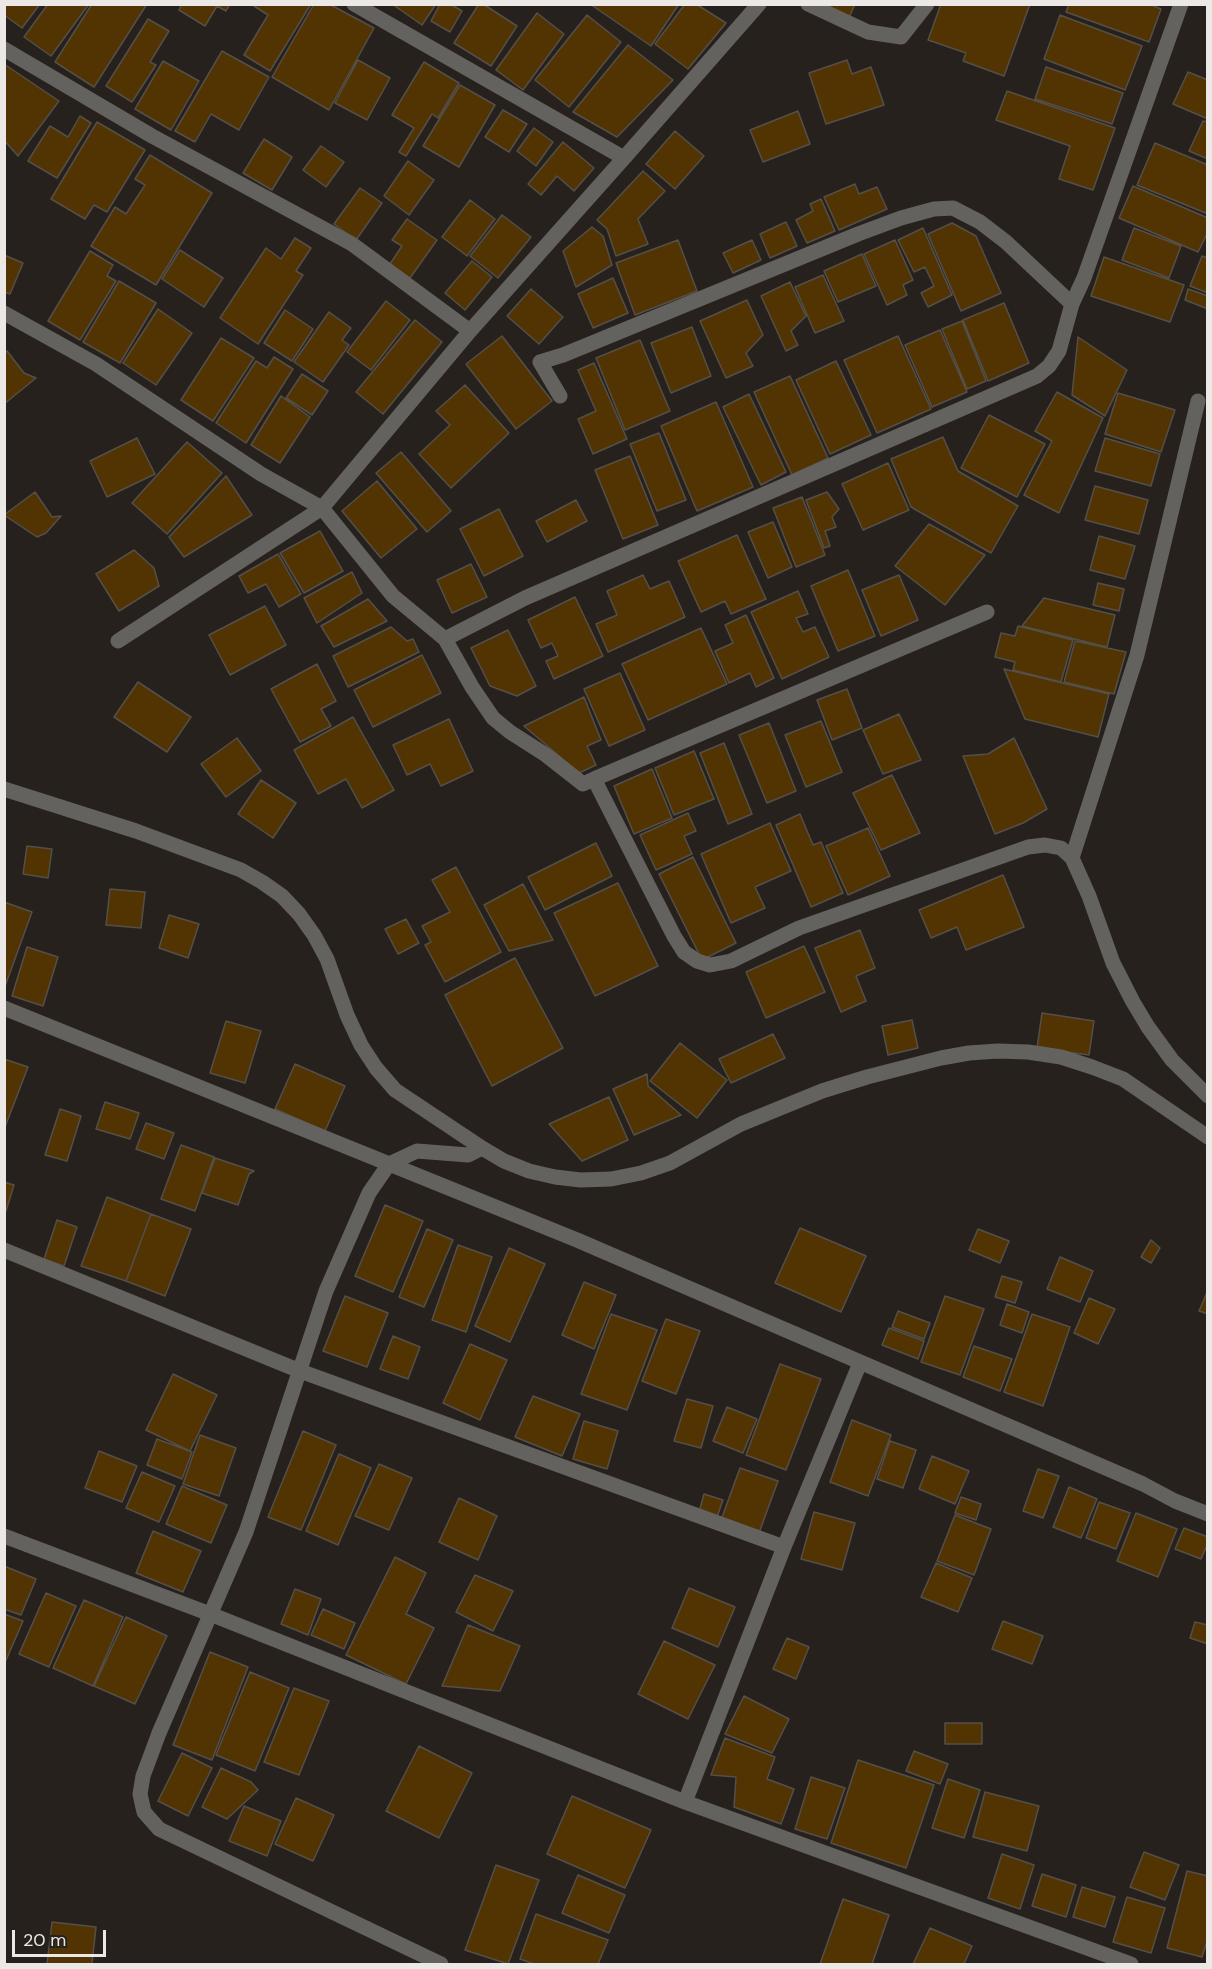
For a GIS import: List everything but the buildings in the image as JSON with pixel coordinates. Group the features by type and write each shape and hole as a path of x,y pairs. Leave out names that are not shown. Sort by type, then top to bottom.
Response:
{"street":[{"path":"354,4 624,158"},
{"path":"118,641 322,508 470,331 759,4"},
{"path":"808,4 868,32 901,37 927,4"},
{"path":"445,639 525,598 1037,376 1049,366 1059,351 1072,304 1084,278 1181,4"},
{"path":"4,49 152,136 352,244 470,331"},
{"path":"560,396 540,362 563,355 858,234 934,208 953,208 980,222 1006,242 1072,304"},
{"path":"4,314 96,364 261,474 322,508 393,596 445,639 472,687 493,718 583,784 987,612"},
{"path":"1072,858 1137,655 1198,401"},
{"path":"594,779 674,936 684,952 710,966 731,960 799,928 1028,847 1045,845 1061,848 1072,858 1089,896 1113,963 1133,1002 1148,1027 1173,1060 1208,1096"},
{"path":"4,789 136,831 230,866 262,882 282,896 314,935 327,959 347,1015 361,1045 376,1068 395,1090 482,1148 504,1161 529,1171 581,1180 611,1179 641,1173 679,1158 741,1124 822,1091 941,1058 998,1051 1028,1052 1061,1057 1092,1066 1123,1079 1208,1137"},
{"path":"4,1008 577,1240 1208,1514"},
{"path":"441,1965 159,1829 144,1812 140,1794 159,1733 246,1532 326,1291 369,1193 389,1164 417,1151 468,1155 482,1148"},
{"path":"4,1250 300,1371 784,1547"},
{"path":"685,1802 784,1547 860,1363"},
{"path":"4,1536 210,1614 685,1802 1131,1965"}]}
